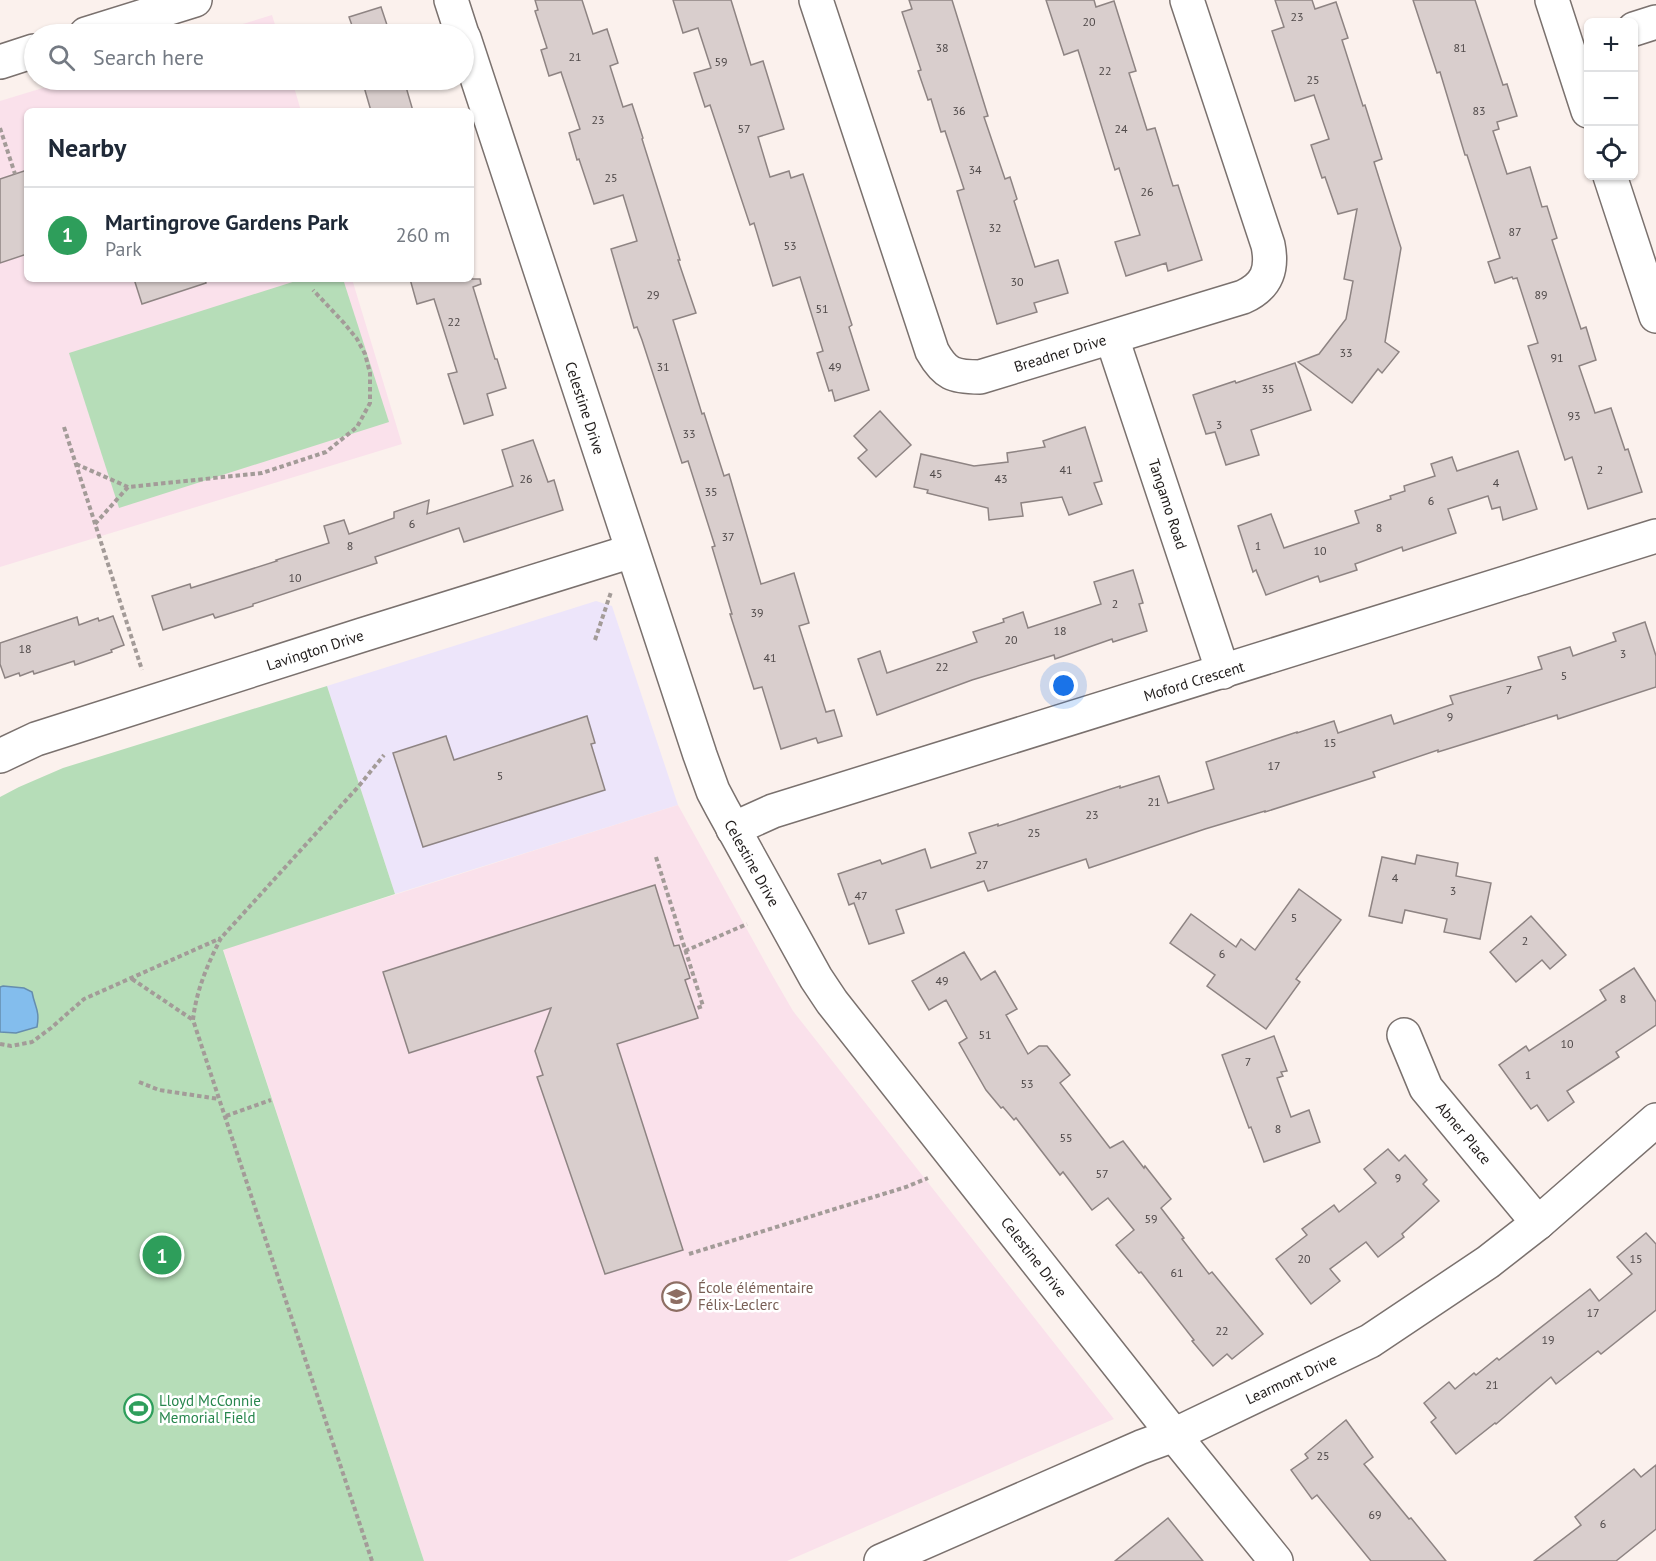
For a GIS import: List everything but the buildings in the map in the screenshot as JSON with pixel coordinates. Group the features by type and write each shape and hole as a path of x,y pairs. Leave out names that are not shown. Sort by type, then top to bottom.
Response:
{"street":[{"path":"118,24 195,0"},
{"name":"Celestine Drive","path":"451,0 459,24"},
{"name":"Breadner Drive","path":"816,0 932,351 940,364 951,373 963,377 980,377 1243,297 1253,292 1266,278 1270,260 1268,245 1187,0"},
{"path":"1552,0 1579,47 1584,83"},
{"path":"1638,28 1656,22"},
{"path":"0,62 24,54"},
{"name":"Celestine Drive","path":"474,70 706,772 713,791 733,829 816,978 832,1002 1173,1435 1276,1561"},
{"path":"1611,180 1656,316"},
{"name":"Tangamo Road","path":"1112,338 1223,672"},
{"name":"Moford Crescent","path":"733,829 773,811 1656,536"},
{"name":"Lavington Drive","path":"0,756 36,739 632,551"},
{"name":"Abner Place","path":"1404,1035 1426,1088 1538,1223"},
{"name":"Learmont Drive","path":"881,1561 1173,1435 1370,1341 1488,1262 1538,1223 1656,1120"}],"path":[{"path":"0,128 15,174"},
{"path":"76,464 128,487 262,473 326,452 357,427 370,403 370,374 365,354 357,339 313,290"},
{"path":"64,427 142,670"},
{"path":"94,524 128,487"},
{"path":"595,640 611,592"},
{"path":"372,1561 219,1099 194,1020 194,1007 210,960 221,938 358,787 384,755"},
{"path":"656,857 703,1006 697,1008"},
{"path":"685,951 747,924"},
{"path":"0,1044 11,1047 32,1042 84,999 221,938"},
{"path":"131,978 194,1020"},
{"path":"140,1082 159,1090 219,1099"},
{"path":"226,1116 271,1100"},
{"path":"689,1254 906,1187 928,1178"}],"shaded area":[{"path":"272,15 275,24 243,24"},
{"path":"36,90 295,90 300,108 24,108 24,282 353,282 402,444 0,567 0,101"},
{"path":"596,601 612,606 678,805 395,894 327,686"},
{"name":"École élémentaire Félix-Leclerc","path":"678,805 793,1011 1114,1419 787,1561 424,1561 223,949"}],"green space":[{"path":"293,282 344,282 389,422 119,508 69,353"},
{"path":"327,686 395,894 223,950 424,1561 0,1561 0,797 63,768"}],"water":[{"path":"0,987 24,988 32,992 38,1013 37,1027 16,1033 0,1032"}],"place":[{"name":"Martingrove Gardens Park","path":"162,1255"},
{"name":"École élémentaire Félix-Leclerc","path":"677,1296"},
{"name":"Lloyd McConnie Memorial Field","path":"138,1409"}]}
